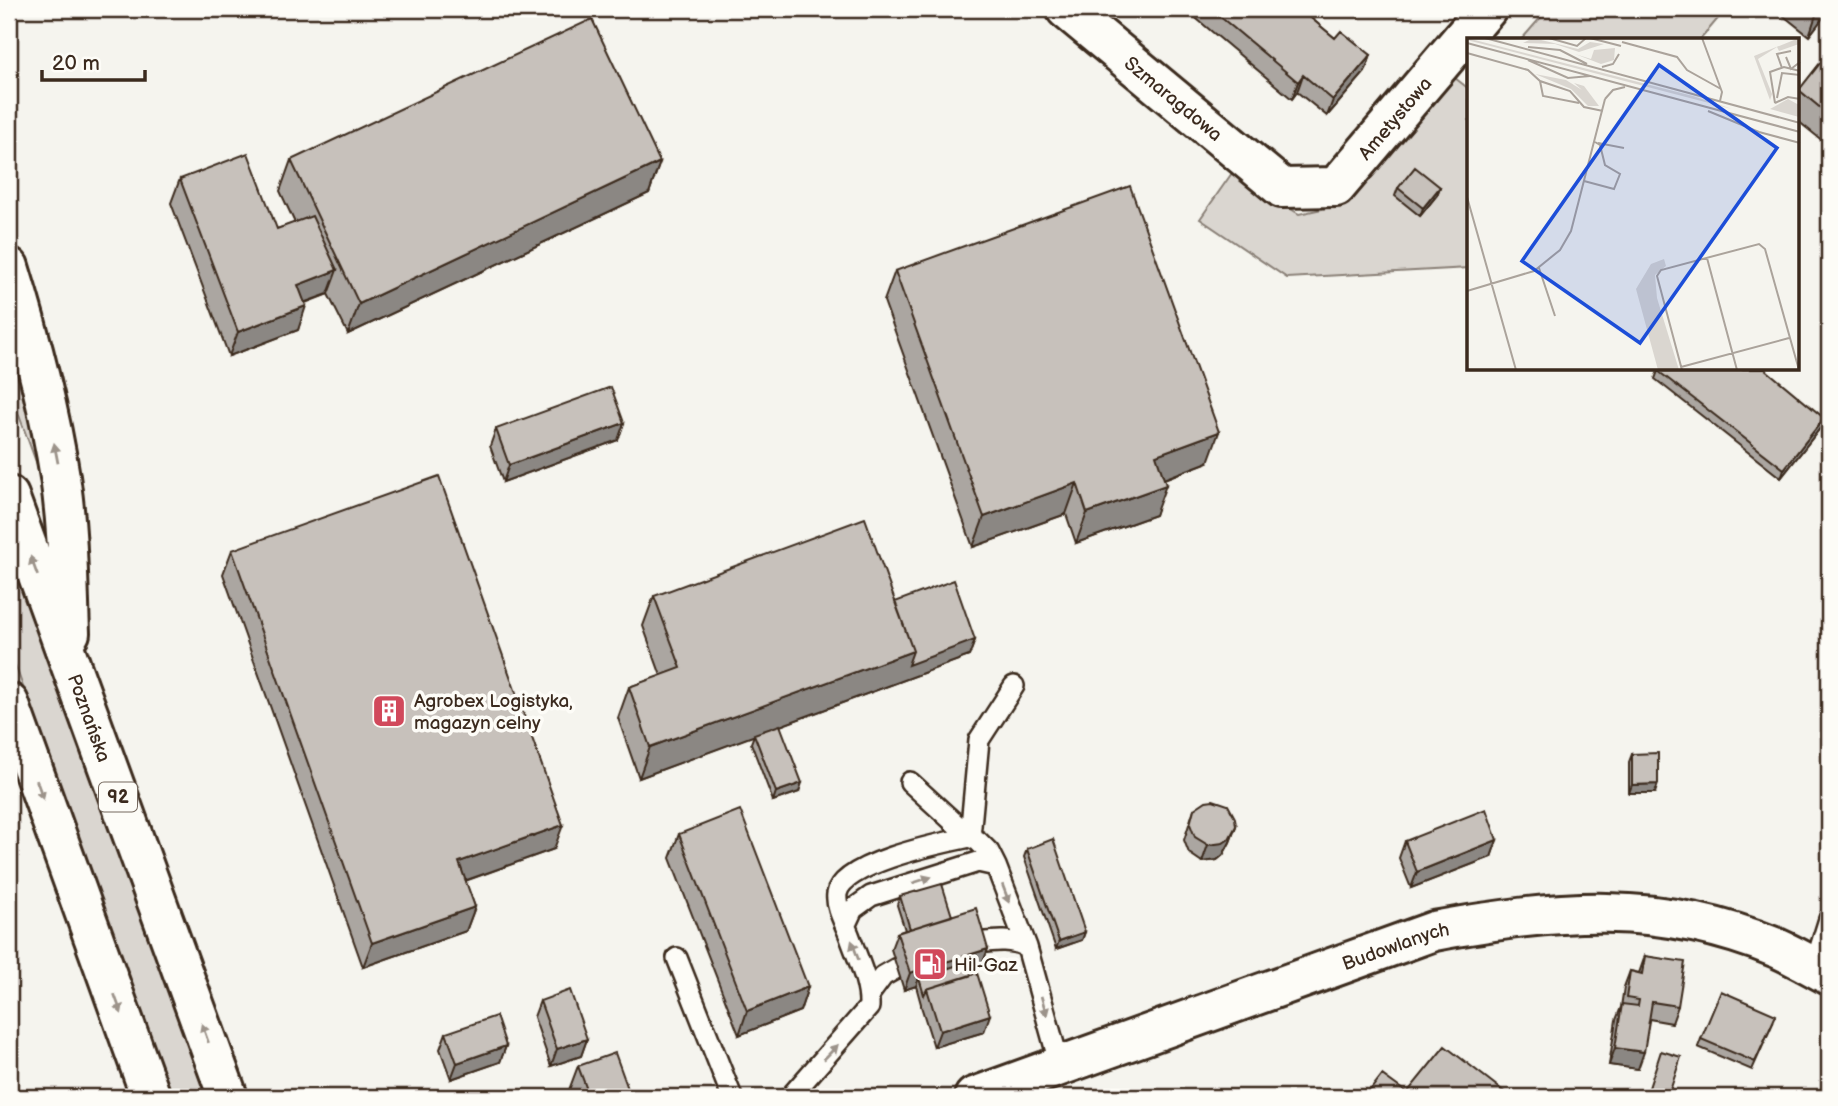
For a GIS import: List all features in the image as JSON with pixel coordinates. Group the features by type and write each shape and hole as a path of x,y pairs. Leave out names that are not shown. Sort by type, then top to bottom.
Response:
{"main road":[{"name":"Szmaragdowa","path":"1066,9 1282,188"},
{"name":"Ametystowa","path":"1282,188 1336,187 1488,9"},
{"path":"9,267 42,389 60,478 66,534 72,670"},
{"name":"Poznańska","path":"9,496 228,1097"},
{"path":"9,703 151,1097"},
{"name":"Budowlanych","path":"974,1097 1434,932 1508,918 1573,912 1638,913 1707,925 1777,948 1822,971"}],"lane":[{"path":"970,837 979,740 1014,686"},
{"path":"910,782 989,852 1027,947 1060,1066"},
{"path":"793,1093 869,1007 869,995 836,898 842,883 859,869 924,848 970,837"},
{"path":"846,924 853,909 872,897 978,862 996,866"},
{"path":"1822,971 1829,919"},
{"path":"975,943 1006,941 1018,942 1027,947"},
{"path":"677,958 732,1097"},
{"path":"869,995 883,976 897,968"}],"shaded area":[{"path":"1548,9 1726,9 1702,38 1523,38"},
{"path":"1455,78 1467,87 1467,268 1287,278 1200,219 1232,173 1299,214 1345,204"},
{"path":"9,304 54,511 9,388"},
{"path":"9,554 207,1097 171,1097 9,648"}],"building":[{"path":"1211,9 1300,9 1335,38 1341,31 1371,55 1333,100 1303,75 1298,82"},
{"path":"592,19 660,162 359,304 291,160"},
{"path":"1829,52 1829,115 1800,89"},
{"path":"248,153 277,229 312,216 337,270 298,285 306,306 238,332 180,179"},
{"path":"1415,167 1440,187 1423,208 1398,188"},
{"path":"1130,186 1219,432 1156,455 1166,485 1087,513 1077,483 984,517 895,271"},
{"path":"1658,371 1767,371 1824,418 1784,469"},
{"path":"611,387 624,423 509,465 496,429"},
{"name":"Agrobex Logistyka, magazyn celny","path":"439,476 563,825 459,862 475,907 372,943 232,550"},
{"path":"865,518 913,651 650,747 629,687 681,668 654,596"},
{"path":"954,580 975,640 908,665 913,651 895,602"},
{"path":"780,725 802,783 776,792 754,734"},
{"path":"1658,753 1658,784 1632,785 1632,754"},
{"path":"1213,800 1228,805 1236,826 1229,839 1223,843 1208,845 1195,837 1190,824 1194,809"},
{"path":"1486,809 1497,840 1417,872 1405,841"},
{"path":"740,810 808,987 747,1011 679,834"},
{"path":"1053,839 1085,932 1059,941 1027,849"},
{"path":"942,884 952,916 910,929 900,896"},
{"path":"976,908 988,949 910,973 897,933"},
{"path":"1645,956 1685,962 1678,1006 1652,1002 1644,1052 1615,1048 1622,1004 1638,1006 1639,1000 1626,998 1630,971 1642,974"},
{"path":"967,962 972,975 927,989 924,995 919,978"},
{"path":"977,973 990,1015 940,1031 927,989"},
{"path":"570,990 587,1039 557,1049 540,1001"},
{"path":"1721,991 1776,1015 1755,1062 1701,1039"},
{"path":"496,1016 506,1046 457,1063 446,1033"},
{"path":"1445,1046 1511,1097 1365,1097 1382,1075 1407,1093"},
{"path":"1661,1051 1681,1057 1668,1097 1646,1097"},
{"path":"615,1053 631,1097 567,1097 587,1090 578,1066"}],"place":[{"name":"Agrobex Logistyka, magazyn celny","path":"389,711"},
{"name":"Hil-Gaz","path":"930,964"}]}
